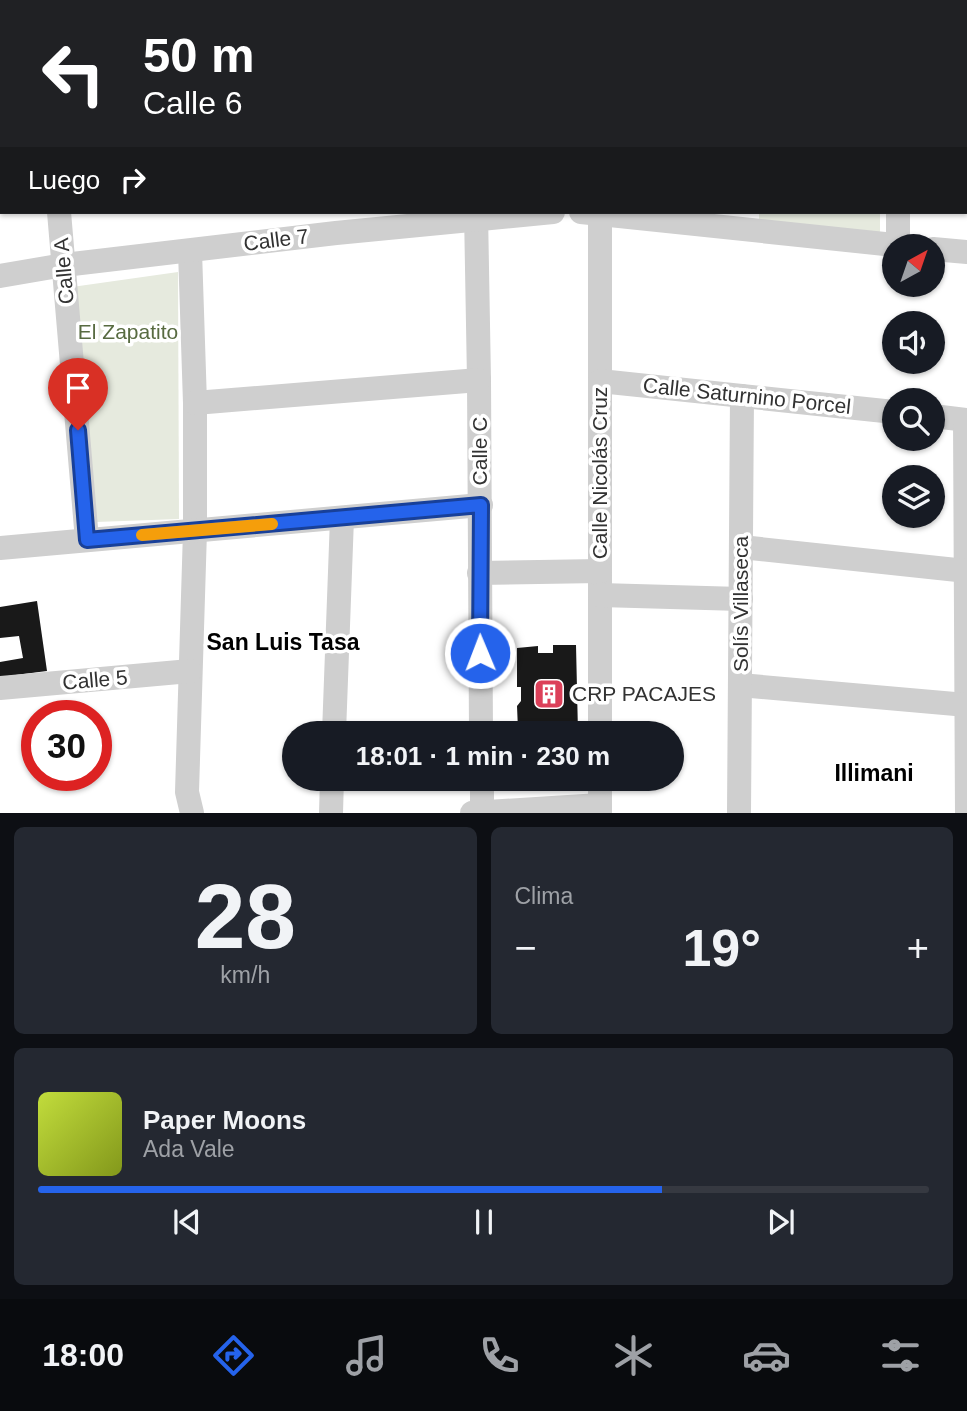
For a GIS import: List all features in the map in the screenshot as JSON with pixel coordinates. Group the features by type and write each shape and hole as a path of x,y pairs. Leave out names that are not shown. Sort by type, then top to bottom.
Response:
{"street":[{"name":"Calle A","path":"59,214 87,540"},
{"name":"Calle 7","path":"0,276 64,265 190,251 336,222 502,214"},
{"name":"Calle Nicolás Cruz","path":"594,214 600,381 600,721"},
{"path":"614,214 751,221 882,242"},
{"path":"898,214 903,234"},
{"name":"Calle C","path":"476,215 480,380 481,721"},
{"path":"945,250 967,252"},
{"path":"190,251 195,403 195,531 187,792 192,813"},
{"path":"195,403 480,380"},
{"name":"Calle Saturnino Porcel","path":"600,381 882,411"},
{"name":"Solís Villaseca","path":"739,813 743,396"},
{"path":"945,417 966,420 967,813"},
{"path":"0,548 481,505"},
{"path":"334,721 342,518"},
{"path":"741,547 966,571"},
{"path":"480,573 741,599"},
{"name":"Calle 5","path":"0,688 190,671"},
{"path":"740,685 967,705"},
{"path":"331,813 332,791"},
{"path":"482,791 482,812"},
{"path":"472,813 600,809 600,791"}],"green space":[{"path":"759,214 880,214 880,237 759,226"},
{"name":"El Zapatito","path":"178,272 179,519 96,522 72,287"}],"building":[{"path":"37,601 47,671 0,677 0,662 23,658 19,636 0,638 0,607"},
{"name":"CRP PACAJES","path":"553,645 576,645 578,721 518,721 517,706 521,701 521,687 517,687 517,648 538,646 538,653 553,653"}],"slow traffic":[{"path":"142,535 272,524"}],"place":[{"name":"CRP PACAJES","path":"549,694"}],"district":[{"name":"San Luis Tasa","path":"283,642"},
{"name":"Illimani","path":"874,773"}],"route":[{"path":"78,430 87,540 481,505 480,653"}]}
